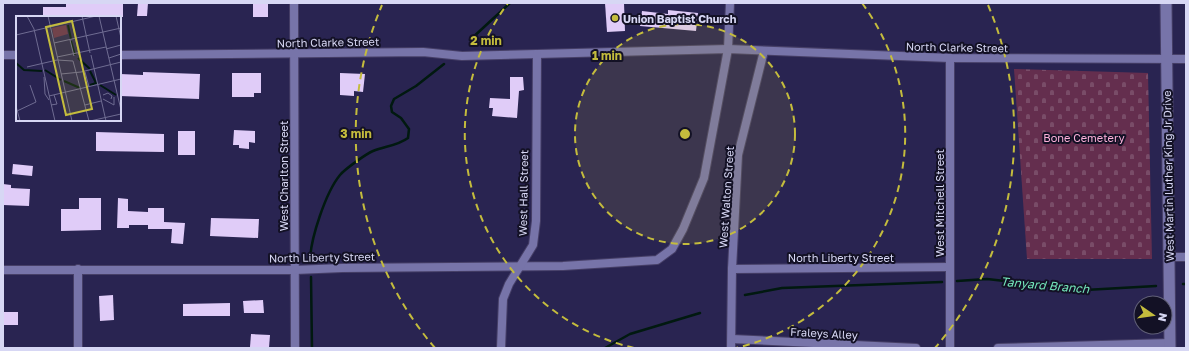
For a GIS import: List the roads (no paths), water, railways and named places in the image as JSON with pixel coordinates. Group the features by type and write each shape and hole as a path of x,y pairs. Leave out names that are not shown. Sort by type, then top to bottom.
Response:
{"main road":[{"name":"West Martin Luther King Jr Drive","path":"1166,3 1170,345"}],"street":[{"name":"West Charlton Street","path":"294,3 295,348"},
{"name":"West Walton Street","path":"642,262 657,260 672,249 684,230 704,178 728,50 730,3"},
{"name":"North Clarke Street","path":"121,55 423,52 462,56 728,50 950,58 1186,59"},
{"name":"West Walton Street","path":"731,344 732,269 738,155 764,51"},
{"name":"West Hall Street","path":"500,348 503,299 509,284 533,245 536,221 537,54"},
{"path":"3,55 16,55"},
{"name":"West Mitchell Street","path":"950,58 950,348"},
{"path":"1169,257 1186,257"},
{"name":"North Liberty Street","path":"3,270 295,270 522,265 563,266 642,262"},
{"name":"North Liberty Street","path":"732,269 950,267"},
{"path":"78,269 78,348"},
{"name":"Fraleys Alley","path":"731,344 916,348"},
{"path":"998,348 1170,345"}],"waterway":[{"path":"470,40 510,3"},
{"path":"310,262 313,241 324,204 340,175 373,151 400,143 408,138 409,129 401,118 392,112 391,106 394,99 416,86 444,64"},
{"path":"311,277 312,348"},
{"name":"Tanyard Branch","path":"957,281 987,279 1085,290 1156,286"},
{"name":"Tanyard Branch","path":"745,295 782,288 942,282"},
{"name":"Tanyard Branch","path":"605,348 630,334 700,313"}],"place":[{"name":"Union Baptist Church","path":"615,18"}],"park label":[{"name":"Bone Cemetery","path":"1084,137"}]}
